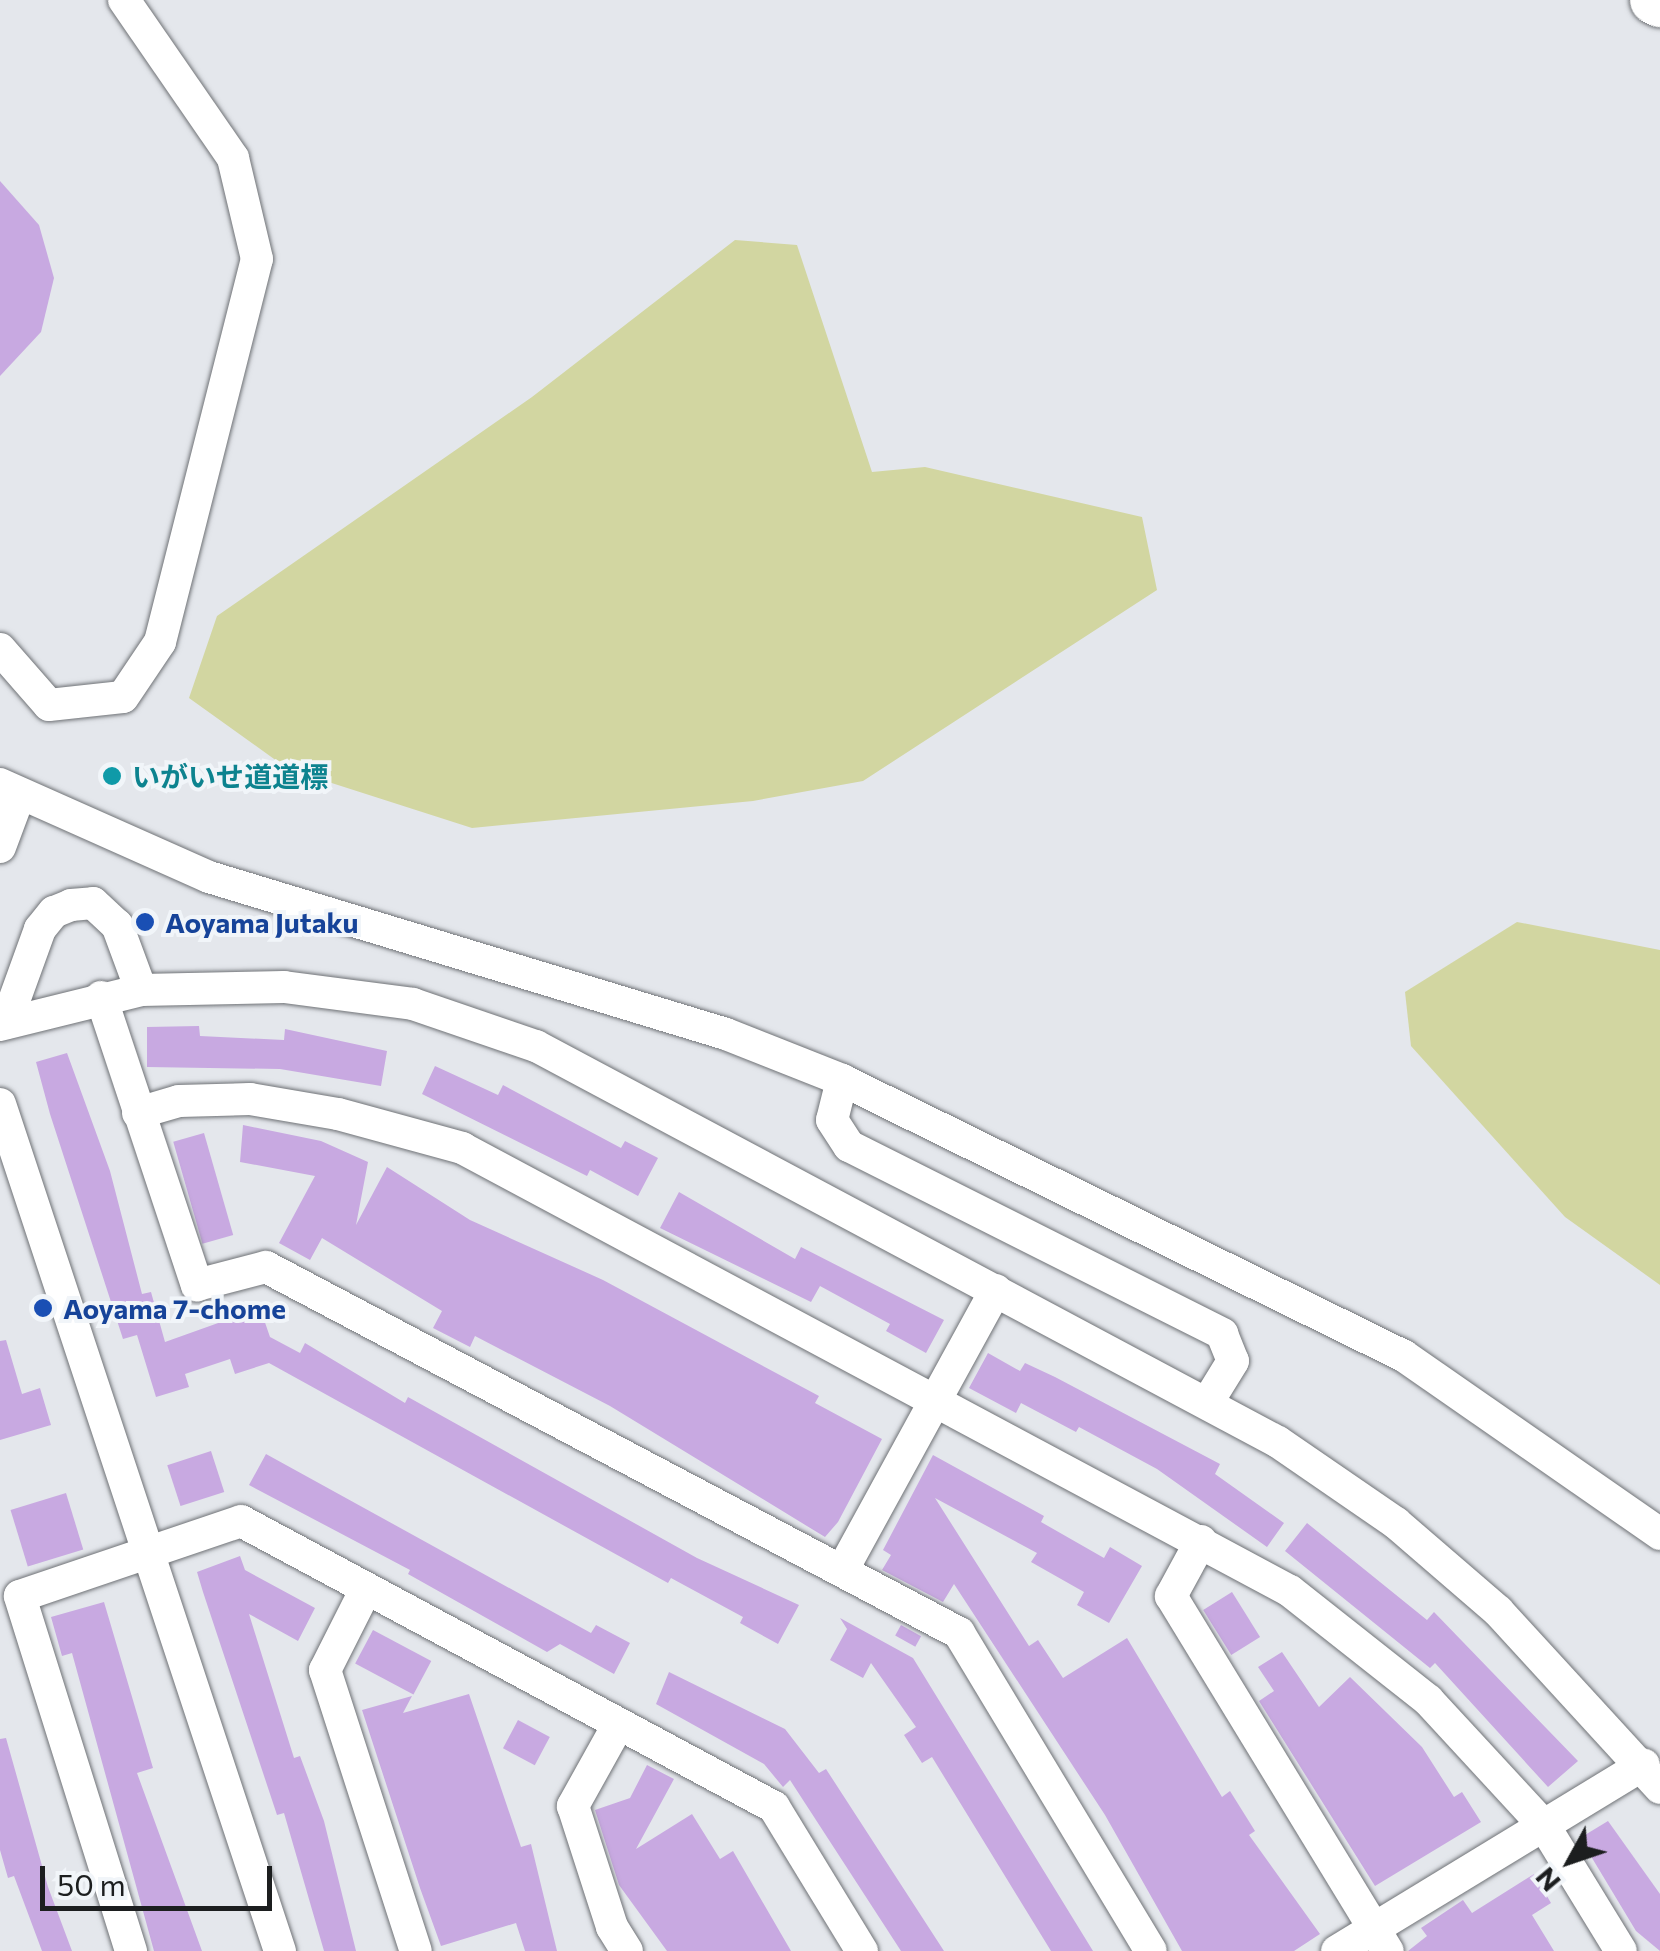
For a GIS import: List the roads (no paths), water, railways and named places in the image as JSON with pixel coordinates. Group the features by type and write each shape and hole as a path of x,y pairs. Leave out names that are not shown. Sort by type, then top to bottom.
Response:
{"street":[{"path":"0,649 49,705 123,697 160,642 257,259 232,158 124,0"},
{"path":"0,847 10,790 210,877 726,1034 842,1080 1404,1356 1660,1534"},
{"path":"3,1024 40,929 54,912 71,904 94,903 117,925 141,990"},
{"path":"3,1024 141,990 226,985 348,992 475,1021 536,1046 1209,1400 1396,1524 1498,1612 1652,1776 1545,1827 1381,1939 1337,1951"},
{"path":"102,997 197,1285 266,1267 959,1632 1151,1951"},
{"path":"842,1080 832,1120 850,1146 1222,1334 1233,1361 1209,1400"},
{"path":"138,1113 179,1101 250,1099 338,1114 462,1148 1290,1591 1428,1700 1545,1827 1621,1951"},
{"path":"0,1104 280,1951"},
{"path":"843,1569 996,1290"},
{"path":"132,1951 20,1596 241,1521 774,1807 862,1951"},
{"path":"1201,1541 1171,1596 1381,1939"},
{"path":"366,1588 325,1670 416,1951"},
{"path":"618,1725 573,1806 612,1927 626,1951"}],"place":[{"name":"いがいせ道道標","path":"112,776"},
{"name":"Aoyama Jutaku","path":"145,922"},
{"name":"Aoyama 7-chome","path":"43,1308"}]}
